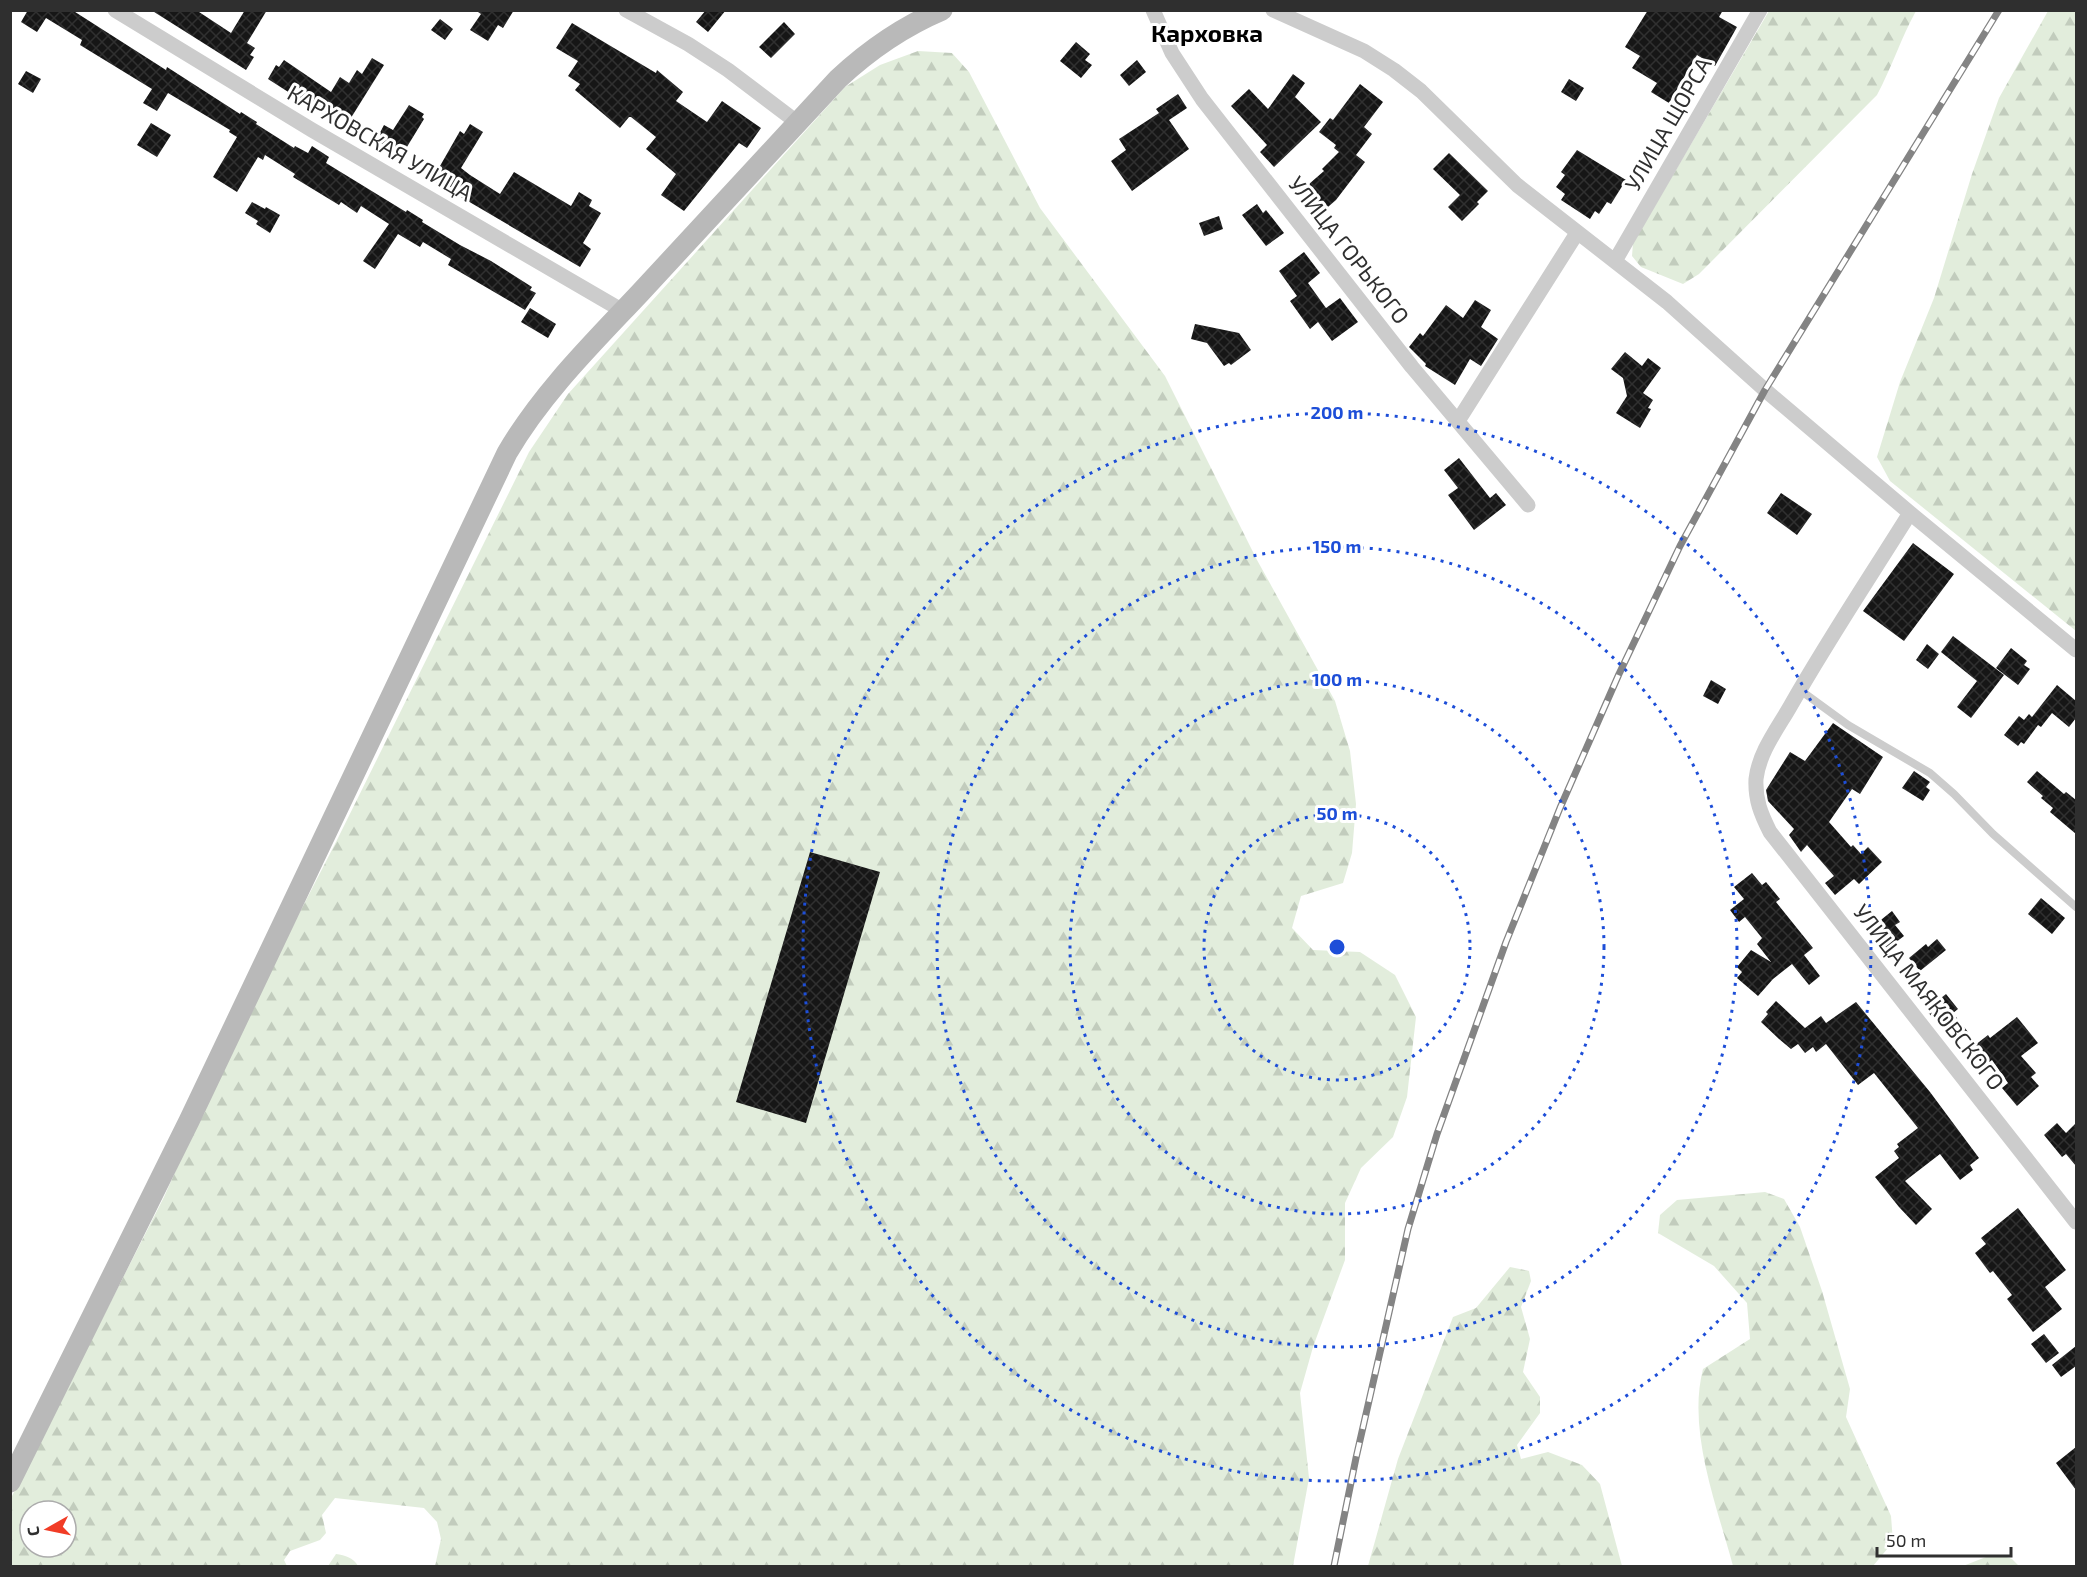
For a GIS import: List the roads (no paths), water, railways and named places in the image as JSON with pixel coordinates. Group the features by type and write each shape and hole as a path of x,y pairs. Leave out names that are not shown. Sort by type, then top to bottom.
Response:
{"street":[{"name":"КАРХОВСКАЯ УЛИЦА","path":"115,10 312,130 623,311"},
{"path":"626,10 728,70 798,123"},
{"path":"10,1482 194,1110 507,453 537,407 623,311 861,58 902,29 942,10"},
{"name":"УЛИЦА ГОРЬКОГО","path":"1153,10 1172,53 1202,99 1398,349 1528,505"},
{"path":"1273,10 1364,51 1395,70 1421,91 1517,184 1701,330 1766,390 1910,513 2076,650"},
{"name":"УЛИЦА ЩОРСА","path":"1615,261 1760,10"},
{"path":"1458,422 1577,232"},
{"path":"1800,690 1910,513"},
{"name":"УЛИЦА МАЯКОВСКОГО","path":"1800,690 1763,753 1756,778 1759,812 1770,832 2076,1222"}],"lane":[{"path":"1800,690 1848,725 1914,762 1942,783 1993,834 2076,906"}],"railway":[{"path":"1334,1566 1408,1229 1437,1134 1506,942 1560,808 1619,674 1680,546 1765,390 1999,10"}],"district":[{"name":"Карховка","path":"1207,34"}]}
